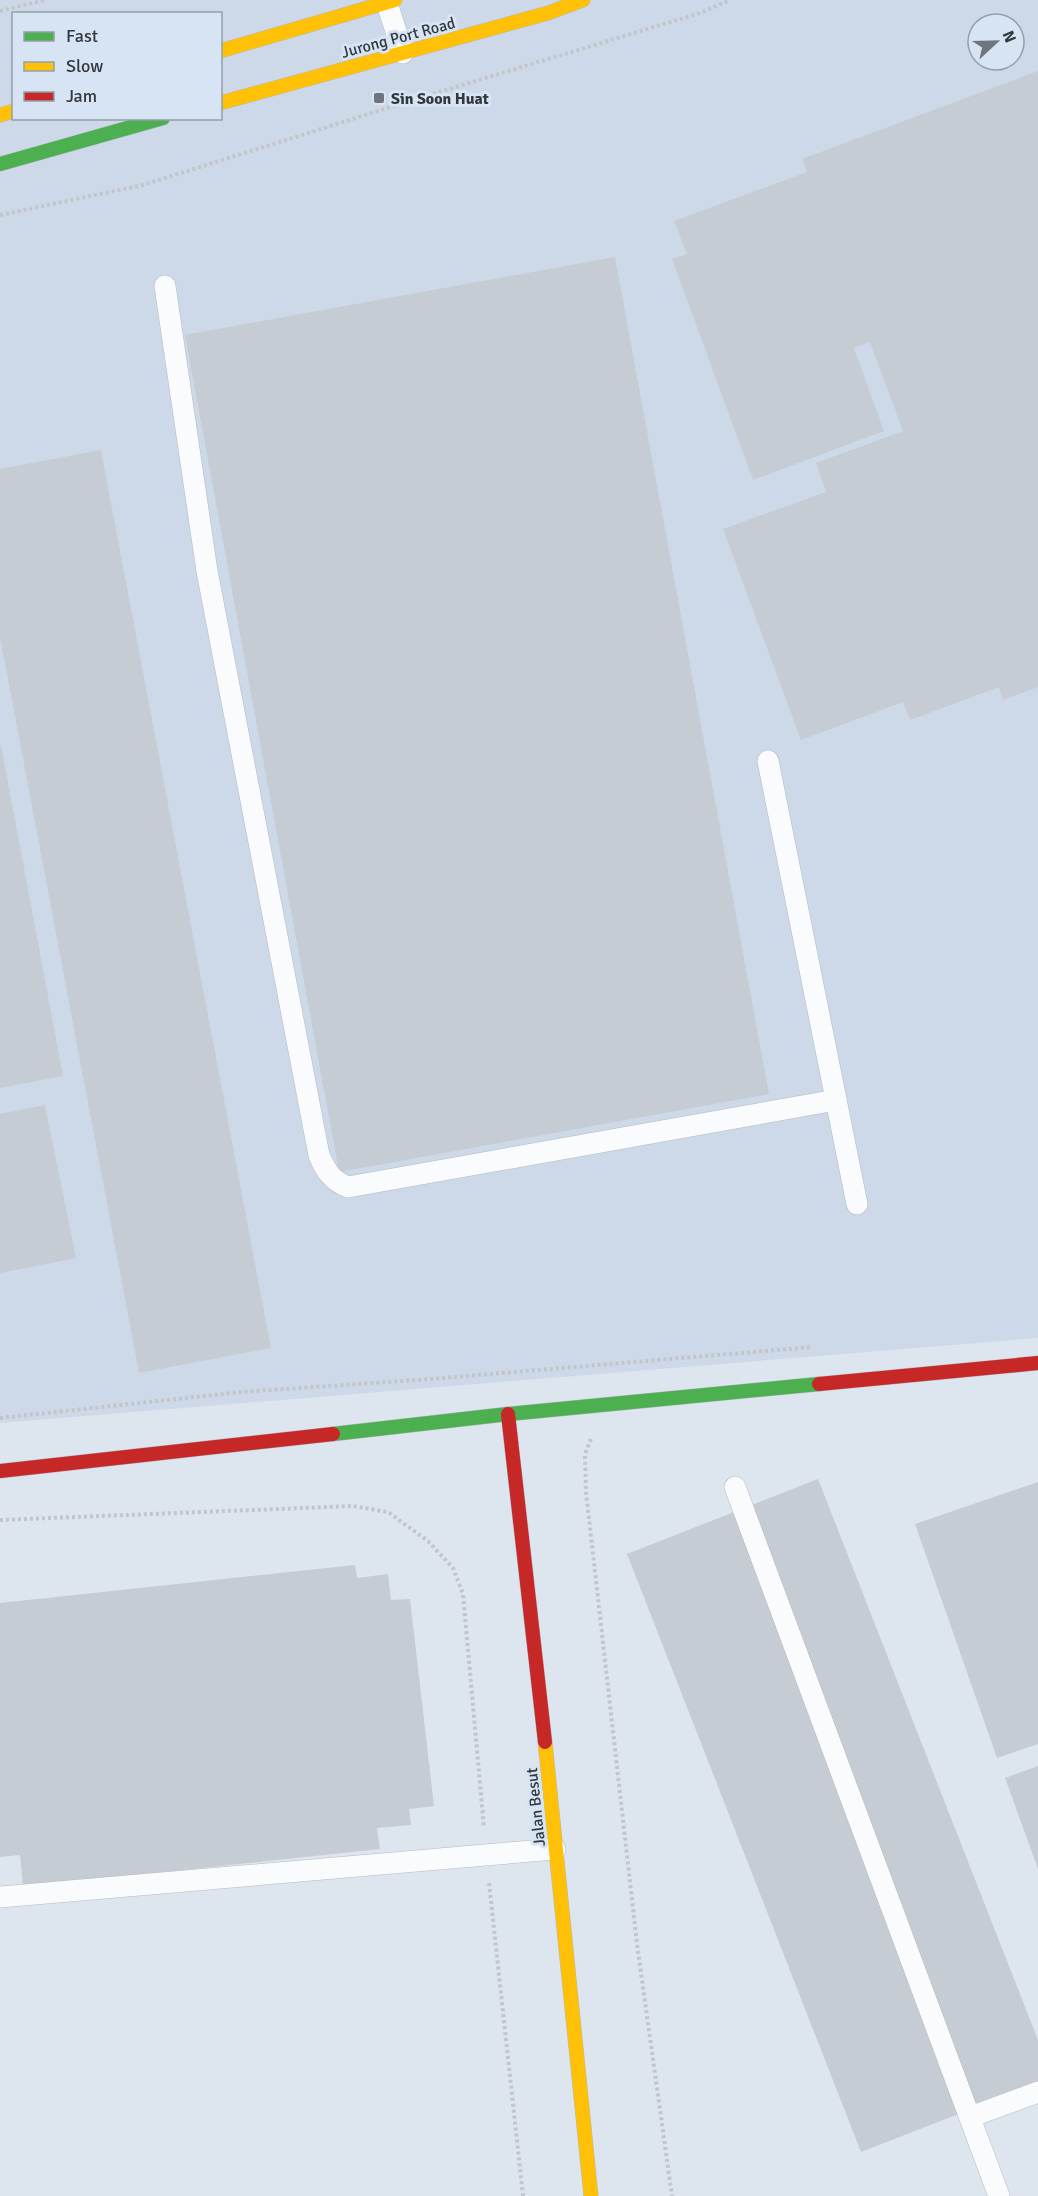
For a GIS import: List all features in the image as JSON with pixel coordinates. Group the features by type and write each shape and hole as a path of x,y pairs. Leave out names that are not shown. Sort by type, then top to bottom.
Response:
{"street":[{"name":"Jurong Port Road","path":"222,102 548,13 583,0"},
{"path":"222,50 389,1"},
{"path":"0,164 156,120"},
{"path":"0,1471 508,1414 1038,1363"},
{"name":"Jalan Besut","path":"508,1414 591,2196"}],"lane":[{"path":"389,1 403,53"},
{"path":"165,286 207,571 319,1155 330,1176 338,1183 348,1187 836,1100"},
{"path":"768,761 857,1204"},
{"path":"735,1487 999,2196"},
{"path":"0,1897 555,1849"},
{"path":"970,2117 1038,2092"}],"path":[{"path":"0,11 45,0"},
{"path":"0,215 143,185 700,13 730,0"},
{"path":"0,1418 241,1392 431,1379 820,1346"},
{"path":"594,1434 585,1454 586,1492 637,1944 672,2196"},
{"path":"0,1520 353,1506 388,1512 428,1541 453,1568 463,1594 486,1855 523,2196"}],"shaded area":[{"path":"0,0 1038,0 1038,1338 0,1423"}],"building":[{"path":"1038,71 1038,687 1003,700 999,687 910,720 903,702 801,740 723,529 826,492 816,463 903,431 870,342 854,348 884,431 753,480 672,259 687,254 674,221 807,172 802,159"},
{"path":"615,257 769,1094 339,1172 185,335"},
{"path":"101,450 271,1348 139,1373 0,637 0,469"},
{"path":"0,746 63,1076 0,1088"},
{"path":"45,1105 76,1258 0,1273 0,1114"},
{"path":"818,1479 1038,2040 1038,2083 861,2152 627,1554"},
{"path":"1038,1482 1038,1744 997,1758 915,1524"},
{"path":"355,1565 357,1578 388,1574 391,1600 410,1599 434,1806 409,1809 411,1825 377,1828 380,1849 23,1887 20,1855 0,1857 0,1603"},
{"path":"1038,1766 1038,1869 1005,1778"}],"traffic: fast":[{"path":"0,164 156,120"},
{"path":"333,1434 508,1414 819,1384"}],"traffic: slow":[{"path":"222,50 395,0"},
{"path":"222,102 548,13 583,0"},
{"path":"0,115 12,112"},
{"path":"545,1742 591,2196"}],"traffic: jam":[{"path":"819,1384 1038,1363"},
{"path":"508,1414 545,1742"},
{"path":"0,1471 333,1434"}],"place":[{"name":"Sin Soon Huat","path":"379,98"}]}
